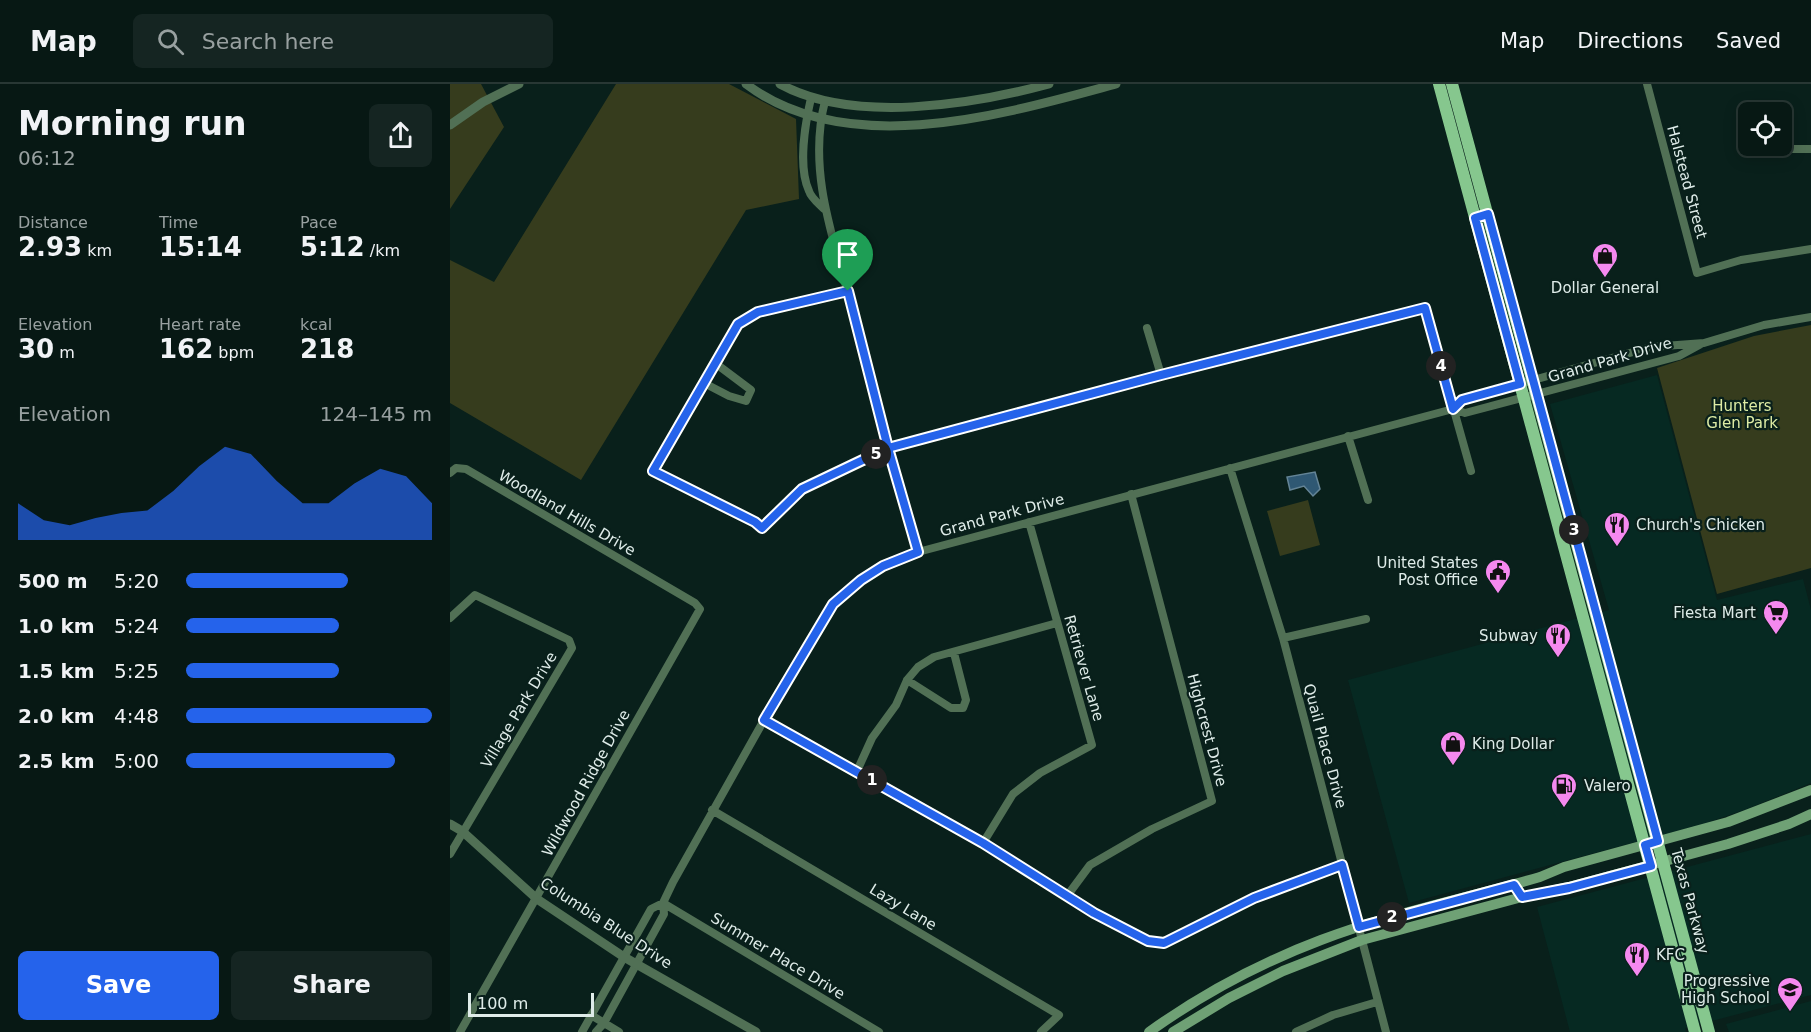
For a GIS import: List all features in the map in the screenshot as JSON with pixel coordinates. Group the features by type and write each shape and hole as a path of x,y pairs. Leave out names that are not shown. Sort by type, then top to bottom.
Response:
{"main road":[{"name":"Texas Parkway","path":"1439,84 1695,1032"},
{"name":"Texas Parkway","path":"1452,84 1709,1032"},
{"path":"1475,218 1488,214"},
{"path":"1560,530 1568,534 1571,546 1579,549"},
{"path":"1588,634 1596,641 1599,651 1609,657"},
{"path":"1149,1032 1222,986 1277,958 1322,940 1359,927 1514,885 1564,867 1728,822 1811,790"},
{"path":"1173,1032 1229,998 1283,971 1362,940 1522,897 1569,888 1651,866 1790,824 1811,814"},
{"path":"1514,885 1522,897"},
{"path":"1222,986 1229,998"}],"street":[{"path":"450,125 483,102 519,84"},
{"path":"746,84 784,106 807,115 822,119 893,125 967,120 1017,111 1116,84"},
{"path":"780,84 811,98 866,106 927,106 1000,96 1048,84"},
{"name":"Halstead Street","path":"1647,84 1697,273 1741,260 1811,249"},
{"path":"811,98 807,115 804,170 809,192 825,211"},
{"path":"825,101 819,146 825,211 918,552"},
{"path":"1792,149 1811,149"},
{"path":"848,291 758,312 738,324 653,471 755,522 762,528 802,489 888,448 1425,308 1471,471"},
{"name":"Grand Park Drive","path":"596,1032 604,1023 664,914 663,903 712,810 833,604 861,580 883,566 918,552 1453,409 1462,400 1651,347 1704,343 1764,326 1811,317"},
{"path":"1147,328 1161,375"},
{"name":"Grand Park Drive","path":"1453,409 1465,413 1537,395 1679,356 1704,343"},
{"path":"704,383 729,396 746,400 751,390 716,363"},
{"path":"1348,436 1368,500"},
{"name":"Woodland Hills Drive","path":"450,474 456,468 466,469 671,589"},
{"name":"Quail Place Drive","path":"1230,468 1282,638 1386,1032"},
{"name":"Highcrest Drive","path":"1066,896 1089,865 1152,830 1212,801 1131,494"},
{"name":"Retriever Lane","path":"983,843 1013,794 1040,773 1092,745 1029,522"},
{"name":"Wildwood Ridge Drive","path":"460,1032 700,609 695,603 671,589"},
{"name":"Village Park Drive","path":"450,618 475,595 569,640 572,648 450,854"},
{"path":"1282,638 1366,619"},
{"path":"857,771 872,738 896,705 907,680 918,667 934,657 1057,623"},
{"path":"907,680 951,708 963,708 966,700 954,653"},
{"path":"764,720 983,843 1066,896 1148,941 1164,943 1254,898 1342,865"},
{"name":"Lazy Lane","path":"712,810 1059,1015 1041,1032"},
{"name":"Columbia Blue Drive","path":"450,824 462,831 537,899 624,957 756,1032"},
{"name":"Grand Park Drive","path":"582,1032 651,909 663,903"},
{"name":"Summer Place Drive","path":"663,903 879,1032"},
{"path":"1296,1032 1334,1016 1377,1002"},
{"path":"591,1015 619,1032"}],"shaded area":[{"path":"1657,375 1717,600 1803,579 1811,610 1811,783 1703,824 1409,903 1348,680 1609,610 1550,404"},
{"path":"1811,834 1811,995 1685,1028 1686,1032 1570,1032 1537,907"},
{"name":"Progressive High School","path":"1811,1001 1811,1032 1729,1032 1726,1024"}],"green space":[{"path":"450,84 481,84 504,127 450,209"},
{"path":"616,84 729,84 796,119 799,199 746,210 581,480 450,403 450,260 494,282"},
{"name":"Hunters Glen Park","path":"1811,325 1811,568 1717,594 1657,368 1754,336"},
{"path":"1308,500 1320,545 1280,556 1267,511"}],"water":[{"path":"1315,472 1320,489 1313,496 1304,486 1290,490 1287,477"}],"place":[{"name":"Dollar General","path":"1605,279"},
{"name":"Church's Chicken","path":"1617,548"},
{"name":"United States Post Office","path":"1498,595"},
{"name":"Fiesta Mart","path":"1776,636"},
{"name":"Subway","path":"1558,659"},
{"name":"King Dollar","path":"1453,767"},
{"name":"Valero","path":"1564,809"},
{"name":"KFC","path":"1637,978"},
{"name":"Progressive High School","path":"1790,1013"}],"route":[{"path":"848,291 758,312 738,324 653,471 755,522 762,528 802,489 888,448 1425,308 1453,409 1462,400 1520,384 1475,218 1488,214 1658,841 1645,845 1651,866 1569,888 1522,897 1514,885 1359,927 1342,865 1254,898 1164,943 1148,941 1094,913 983,843 764,720 833,604 861,580 883,566 918,552 888,448 848,291"}]}
